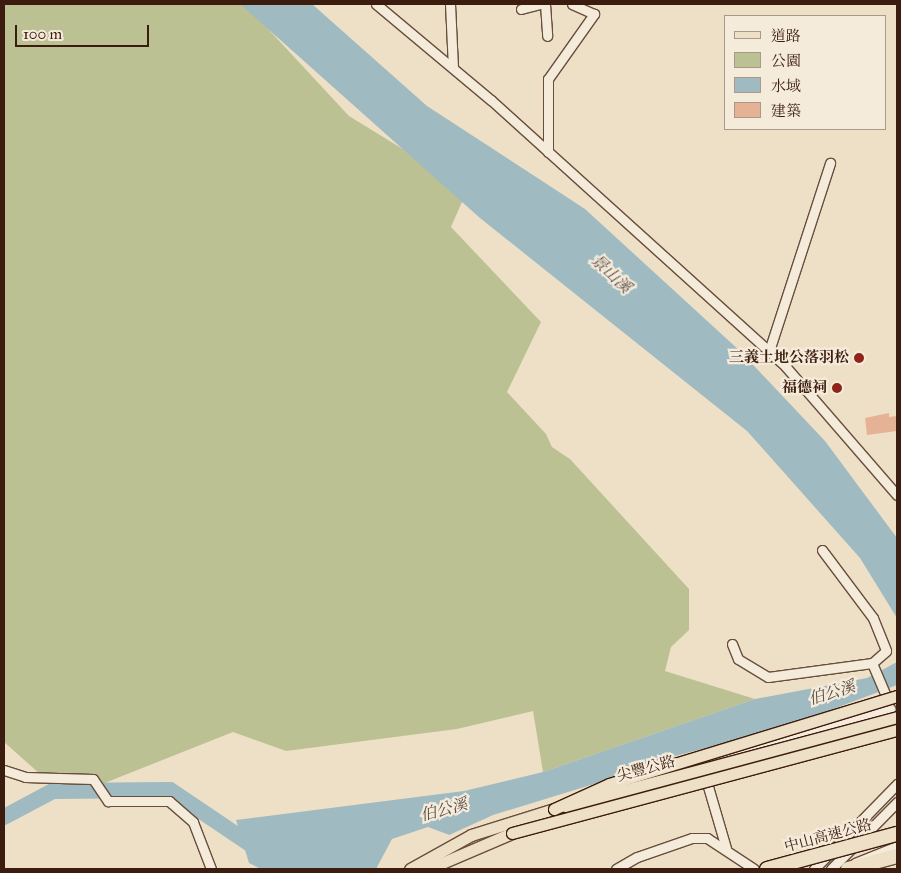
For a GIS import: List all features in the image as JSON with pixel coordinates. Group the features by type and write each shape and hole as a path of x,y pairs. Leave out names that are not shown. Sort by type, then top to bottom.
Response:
{"highway":[{"name":"中山高速公路","path":"767,869 897,834"},
{"path":"847,869 897,856"}],"main road":[{"path":"554,809 609,784 891,695"},
{"name":"尖豐公路","path":"410,869 471,835 554,809 894,713"},
{"name":"尖豐公路","path":"428,869 512,833 897,730"}],"street":[{"path":"376,4 454,68 769,351 897,495"},
{"path":"450,4 454,68"},
{"path":"521,9 540,4"},
{"path":"545,4 547,36"},
{"path":"548,152 548,79 594,14 572,4"},
{"path":"769,351 830,163"},
{"path":"732,644 738,659 768,677 874,668 886,651 872,618 822,550"},
{"path":"874,668 891,695 897,722"},
{"path":"726,848 704,773 707,763 715,757 894,713"},
{"path":"4,770 25,777 93,779 108,801 169,801 193,822 211,869"},
{"path":"814,869 897,784"},
{"path":"831,869 854,849 897,802"},
{"path":"616,869 637,857 692,838 707,838 726,848 754,869"},
{"path":"844,840 854,849"},
{"path":"847,869 866,856 897,846"}],"green space":[{"path":"4,4 245,4 349,116 463,186 462,202 451,227 541,322 507,392 546,434 552,447 570,459 689,589 689,630 671,647 665,671 755,699 543,772 533,711 457,729 286,751 233,732 67,798 4,742"}],"water":[{"name":"景山溪","path":"240,4 312,4 427,106 585,209 740,351 825,441 897,538 897,618 860,558 747,431 480,218"},
{"path":"897,662 897,685 788,726 638,766 460,839 428,827 392,839 376,869 261,869 249,863 236,820 464,791 543,772 755,699 867,678"}],"pier":[{"path":"620,776 587,806 506,837 460,841 447,836 493,815"}],"building":[{"path":"889,413 889,417 897,416 897,431 867,435 865,418"}],"waterway":[{"name":"伯公溪","path":"4,817 53,791 170,790 259,850"}],"place":[{"name":"三義土地公落羽松","path":"859,358"},
{"name":"福德祠","path":"837,388"}]}
